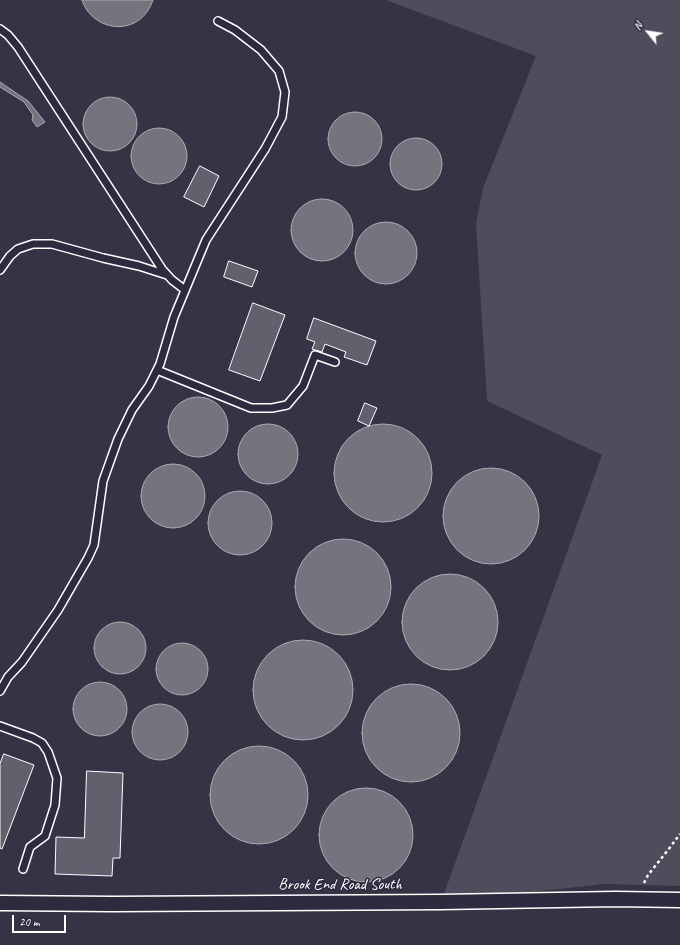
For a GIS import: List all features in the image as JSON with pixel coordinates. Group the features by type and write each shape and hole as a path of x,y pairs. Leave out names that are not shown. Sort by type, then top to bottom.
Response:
{"street":[{"name":"Brook End Road South","path":"0,903 128,904 615,899 680,900"}],"lane":[{"path":"0,690 8,677 22,662 58,610 88,558 94,545 103,481 118,439 132,410 149,386 160,364 174,317 206,240 265,149 282,117 285,92 279,71 261,50 235,30 218,21"},
{"path":"0,29 8,35 18,47 162,269 172,280 186,290"},
{"path":"0,270 10,256 18,249 33,244 52,244 139,266 168,275"},
{"path":"157,370 251,408 272,408 288,405 303,386 315,355 335,362"},
{"path":"0,726 33,738 42,743 48,752 57,778 55,805 45,836 30,847 23,869"}],"path":[{"path":"638,899 648,875 680,834"}],"shaded area":[{"path":"82,0 153,0 148,11 139,20 131,24 114,26 105,24 91,15"},
{"path":"386,0 680,0 680,886 604,884 441,902 602,455 487,401 476,224 483,188 536,56"},
{"path":"0,82 28,101 45,122 37,127 32,120 33,115 24,102 0,87"},
{"path":"110,97 120,99 129,105 135,114 137,124 135,134 129,143 120,149 110,151 100,149 91,143 85,134 83,124 85,114 91,105 100,99"},
{"path":"355,112 365,114 374,120 380,129 382,139 380,149 374,158 365,164 355,166 345,164 336,158 330,149 328,139 330,129 336,120 345,114"},
{"path":"159,128 170,130 179,136 185,145 187,156 185,167 179,176 170,182 159,184 148,182 139,176 133,167 131,156 133,145 139,136 148,130"},
{"path":"411,138 421,138 431,142 438,149 442,159 442,169 438,179 431,186 421,190 411,190 401,186 394,179 390,169 390,159 394,149 401,142"},
{"path":"322,199 334,202 344,208 350,218 353,230 350,242 344,252 334,258 322,261 310,258 300,252 294,242 291,230 294,218 300,208 310,202"},
{"path":"380,222 392,222 408,231 415,241 417,253 415,265 408,275 392,284 380,284 369,279 360,270 355,259 355,247 360,236 369,227"},
{"path":"192,397 204,397 215,402 223,410 228,421 226,439 215,452 204,457 192,457 181,452 173,444 168,433 168,421 173,410 181,402"},
{"path":"262,424 274,424 290,432 296,442 298,454 296,466 290,476 274,484 262,484 246,476 238,460 238,448 246,432"},
{"path":"383,424 402,428 418,438 428,454 432,473 428,492 418,508 402,518 383,522 364,518 348,508 338,492 334,473 338,454 348,438 364,428"},
{"path":"173,464 191,470 199,478 205,496 199,514 191,522 173,528 155,522 147,514 141,496 147,478 155,470"},
{"path":"491,468 509,472 525,482 535,498 539,516 535,534 525,550 509,560 491,564 473,560 457,550 447,534 443,516 447,498 457,482 473,472"},
{"path":"240,491 258,497 266,505 272,523 266,541 258,549 240,555 222,549 214,541 208,523 214,505 222,497"},
{"path":"343,539 362,542 377,553 388,568 391,587 388,606 377,621 362,632 343,635 324,632 309,621 298,606 295,587 298,568 309,553 324,542"},
{"path":"450,574 468,578 477,582 484,588 490,595 494,604 498,622 494,640 490,649 484,656 477,662 468,666 450,670 432,666 423,662 416,656 410,649 406,640 402,622 406,604 410,595 416,588 423,582 432,578"},
{"path":"115,622 125,622 139,629 146,643 146,653 139,667 125,674 115,674 105,670 98,663 94,653 94,643 98,633 105,626"},
{"path":"303,640 322,644 338,655 349,671 353,690 349,709 338,725 322,736 303,740 284,736 268,725 257,709 253,690 257,671 268,655 284,644"},
{"path":"182,643 196,647 204,655 208,669 204,683 196,691 182,695 168,691 160,683 156,669 160,655 168,647"},
{"path":"95,682 105,682 115,686 123,694 127,704 127,714 123,724 115,732 105,736 95,736 85,732 77,724 73,714 73,704 77,694 85,686"},
{"path":"411,684 430,688 446,698 456,714 460,733 456,752 446,768 430,778 411,782 392,778 376,768 366,752 362,733 366,714 376,698 392,688"},
{"path":"160,704 171,706 180,712 186,721 188,732 186,743 180,752 171,758 160,760 149,758 140,752 134,743 132,732 134,721 140,712 149,706"},
{"path":"259,746 278,750 294,760 304,776 308,795 304,814 294,830 278,840 259,844 240,840 224,830 214,814 210,795 214,776 224,760 240,750"},
{"path":"366,788 384,791 399,802 410,817 413,835 410,853 399,868 384,879 366,882 348,879 333,868 322,853 319,835 322,817 333,802 348,791"}],"building":[{"path":"200,166 219,176 204,207 184,197"},
{"path":"229,261 258,271 252,287 224,277"},
{"path":"253,303 285,315 260,381 229,370"},
{"path":"314,318 376,341 367,365 344,357 346,352 325,344 322,352 312,349 315,342 307,339"},
{"path":"365,403 377,408 369,426 358,421"},
{"path":"4,754 34,765 2,849 0,848 0,764"},
{"path":"87,771 123,773 120,858 113,858 112,876 55,874 56,837 84,838"}]}
